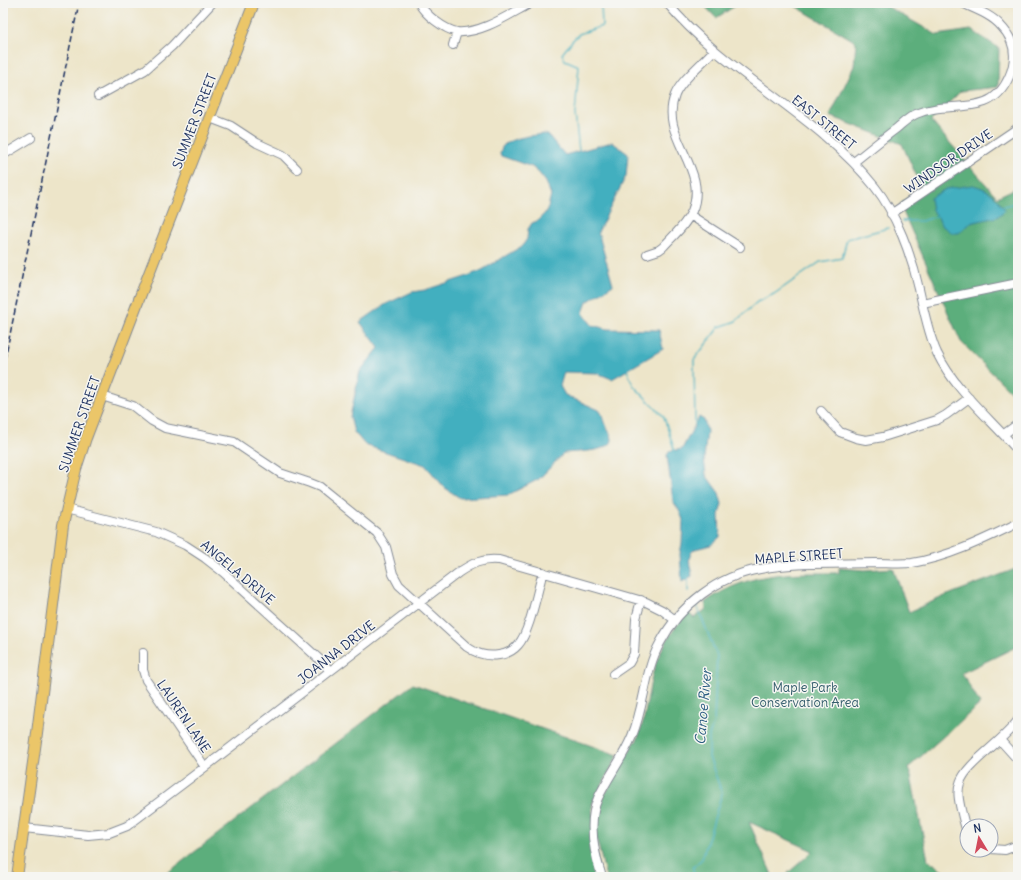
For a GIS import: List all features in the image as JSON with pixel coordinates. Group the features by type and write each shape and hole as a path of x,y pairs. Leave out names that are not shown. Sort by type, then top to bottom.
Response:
{"main road":[{"name":"SUMMER STREET","path":"17,877 66,509 76,469 102,396 254,3"}],"street":[{"path":"98,96 145,70 172,46 212,3"},
{"path":"419,3 426,14 450,30 457,32 477,30 531,3"},
{"name":"EAST STREET","path":"667,3 714,50 808,123 854,162 876,188 892,214 908,251 927,325 937,353 954,381 1018,451"},
{"path":"854,162 916,114 934,109 977,105 992,99 1002,89 1009,78 1013,64 1014,56 1012,42 996,20 962,3"},
{"path":"453,45 457,32"},
{"path":"647,254 663,247 690,215 695,201 696,188 693,171 673,126 672,106 674,96 679,87 714,50"},
{"path":"210,118 231,126 257,143 283,156 297,169"},
{"name":"WINDSOR DRIVE","path":"892,214 1018,128"},
{"path":"3,155 31,138"},
{"path":"690,215 740,247"},
{"path":"922,303 1018,283"},
{"path":"102,396 133,406 161,426 234,442 280,472 320,487 377,533 386,547 392,574 402,588 463,644 484,656 501,655 514,648 522,640 543,572"},
{"path":"821,411 840,432 860,440 866,440 883,437 937,420 969,398"},
{"path":"1004,434 1018,424"},
{"name":"ANGELA DRIVE","path":"66,509 156,532 176,540 196,552 223,572 318,658 330,671"},
{"name":"MAPLE STREET","path":"602,877 592,826 595,806 632,737 638,721 647,675 653,657 675,620 685,608 704,592 727,579 761,568 913,562 942,555 985,539 1018,523"},
{"name":"JOANNA DRIVE","path":"24,828 82,835 102,834 115,831 133,822 467,566 479,561 499,560 641,600 654,605 675,620"},
{"path":"613,674 629,663 634,654 636,619 641,600"},
{"name":"LAUREN LANE","path":"143,653 146,680 205,768"},
{"path":"964,818 959,798 960,781 969,768 1013,728 1018,720"},
{"path":"1000,740 1018,760"},
{"path":"999,850 1005,850 1018,845"}],"green space":[{"path":"702,3 740,3 716,18"},
{"path":"790,3 881,3 937,35 971,30 999,48 998,87 961,91 931,121 997,197 1018,187 1018,399 961,342 900,205 921,186 902,144 830,116 854,66 856,42"},
{"name":"Maple Park Conservation Area","path":"839,568 865,570 893,568 909,612 945,596 1018,568 1018,646 962,673 980,704 909,767 928,860 953,877 789,877 788,873 813,851 749,822 773,877 606,877 596,836 598,809 635,741 636,742 644,717 655,667 666,642 676,627 688,612 694,618 706,609 705,602 738,584 754,579 785,574 839,573"},
{"path":"413,684 618,755 592,805 599,877 162,877"}],"water":[{"path":"544,134 548,135 565,155 612,142 628,154 626,176 598,232 613,285 587,302 583,313 592,325 607,329 659,330 663,349 612,379 597,373 564,372 560,386 565,395 599,410 602,414 612,438 611,443 606,447 583,452 564,453 539,479 508,495 460,498 445,488 425,465 365,445 354,432 350,417 360,371 379,348 360,322 386,304 412,292 425,290 482,270 522,246 527,239 528,229 532,223 537,221 545,213 551,195 546,182 532,167 501,156 500,153 503,146 508,142 523,137"},
{"path":"973,185 992,194 1005,210 997,217 970,223 959,233 952,233 941,225 938,217 932,210 930,198 946,189"},
{"path":"699,417 704,420 707,431 704,459 706,475 719,493 722,504 719,515 720,537 711,545 695,549 691,553 689,559 692,576 682,582 680,554 683,520 673,501 667,455 670,451 682,449"}],"waterway":[{"name":"Canoe River","path":"579,151 575,114 579,66 565,60 562,54 579,34 602,26 601,3"},
{"path":"1001,207 1018,202"},
{"path":"902,221 922,221 938,216"},
{"path":"695,425 694,360 719,327 736,321 757,302 774,294 820,262 842,258 847,239 888,228"},
{"name":"Canoe River","path":"627,370 633,385 664,417 675,452"},
{"name":"Canoe River","path":"688,577 688,592"},
{"name":"Canoe River","path":"694,877 693,867 702,859 722,793 709,757 709,736 714,722 717,656 697,606"}],"railway":[{"path":"3,368 79,3"}]}
